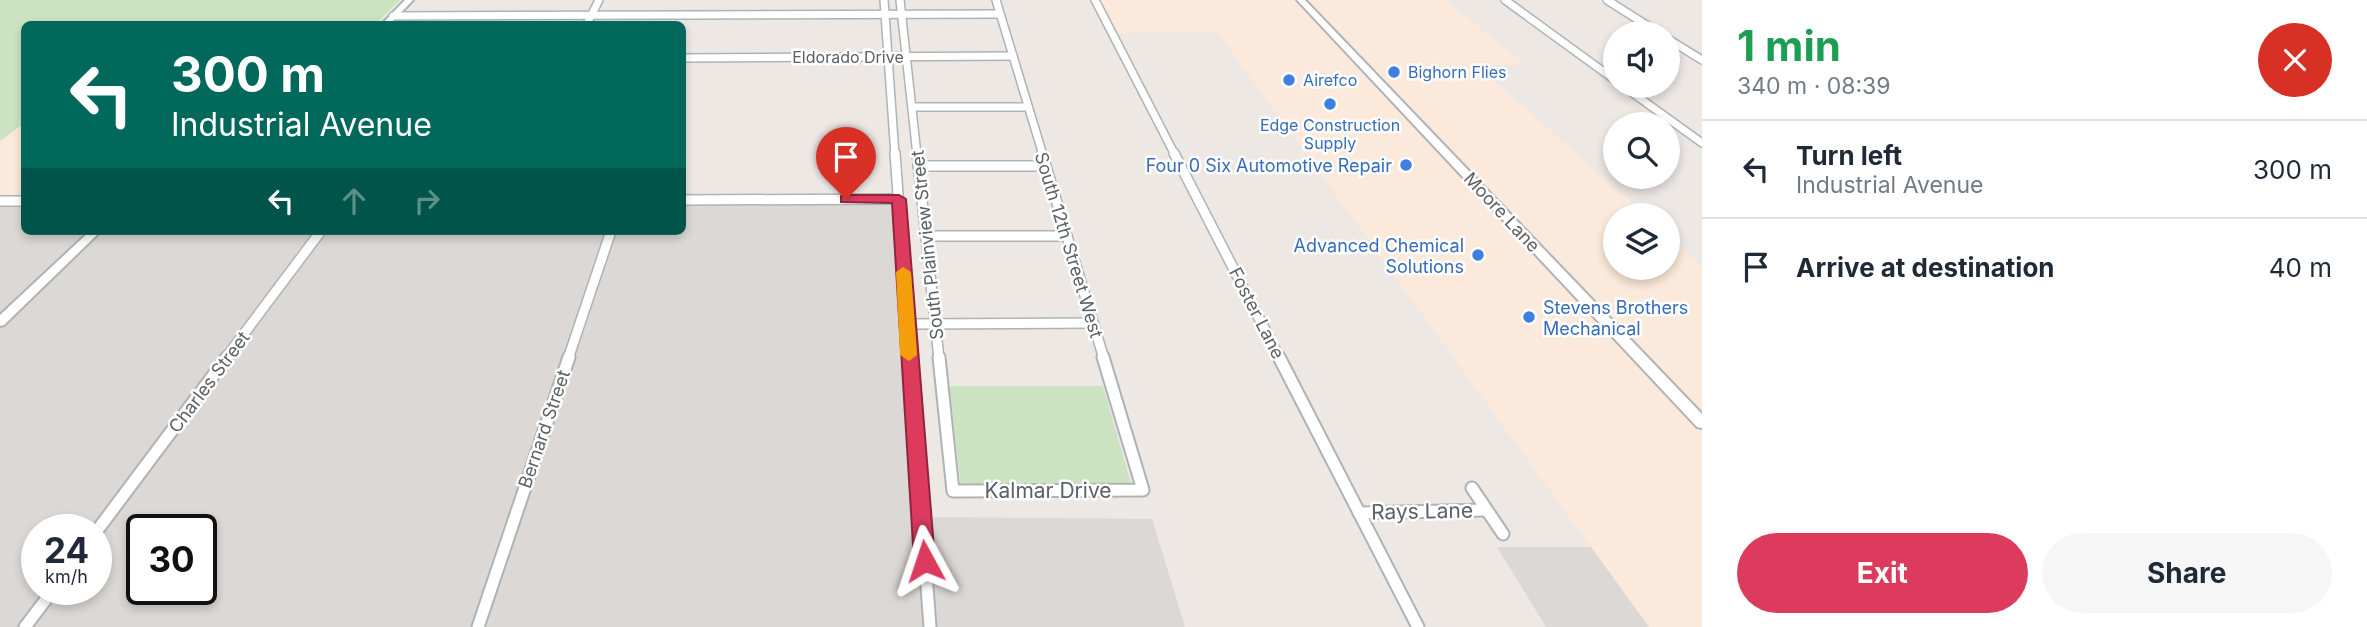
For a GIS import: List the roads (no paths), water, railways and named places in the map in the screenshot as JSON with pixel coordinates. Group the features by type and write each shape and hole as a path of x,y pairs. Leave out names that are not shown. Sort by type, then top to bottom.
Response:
{"street":[{"path":"389,21 409,0"},
{"path":"588,21 599,0"},
{"name":"South Plainview Street","path":"884,0 930,627"},
{"name":"South Plainview Street","path":"900,0 953,491"},
{"name":"South 12th Street West","path":"996,0 1143,490"},
{"name":"Foster Lane","path":"1095,0 1418,627"},
{"name":"Moore Lane","path":"1301,0 1702,423"},
{"path":"1505,0 1603,71"},
{"path":"1607,0 1640,21"},
{"path":"393,16 1000,14"},
{"path":"1680,46 1702,60"},
{"name":"Eldorado Drive","path":"686,58 1013,56"},
{"path":"1640,98 1702,143"},
{"path":"912,107 1028,107"},
{"path":"918,166 1045,166"},
{"path":"686,200 899,199"},
{"path":"0,201 21,201"},
{"path":"0,322 92,235"},
{"name":"Charles Street","path":"109,514 318,235"},
{"name":"Bernard Street","path":"478,627 610,235"},
{"path":"926,236 1066,236"},
{"path":"906,324 1093,323"},
{"name":"Rays Lane","path":"1472,488 1503,534"},
{"name":"Kalmar Drive","path":"953,491 1143,490"},
{"name":"Rays Lane","path":"1359,513 1486,510"},
{"path":"25,627 42,605"}],"place":[{"name":"Bighorn Flies","path":"1394,72"},
{"name":"Airefco","path":"1289,80"},
{"name":"Edge Construction Supply","path":"1330,104"},
{"name":"Four 0 Six Automotive Repair","path":"1406,165"},
{"name":"Advanced Chemical Solutions","path":"1478,255"},
{"name":"Stevens Brothers Mechanical","path":"1529,317"}]}
